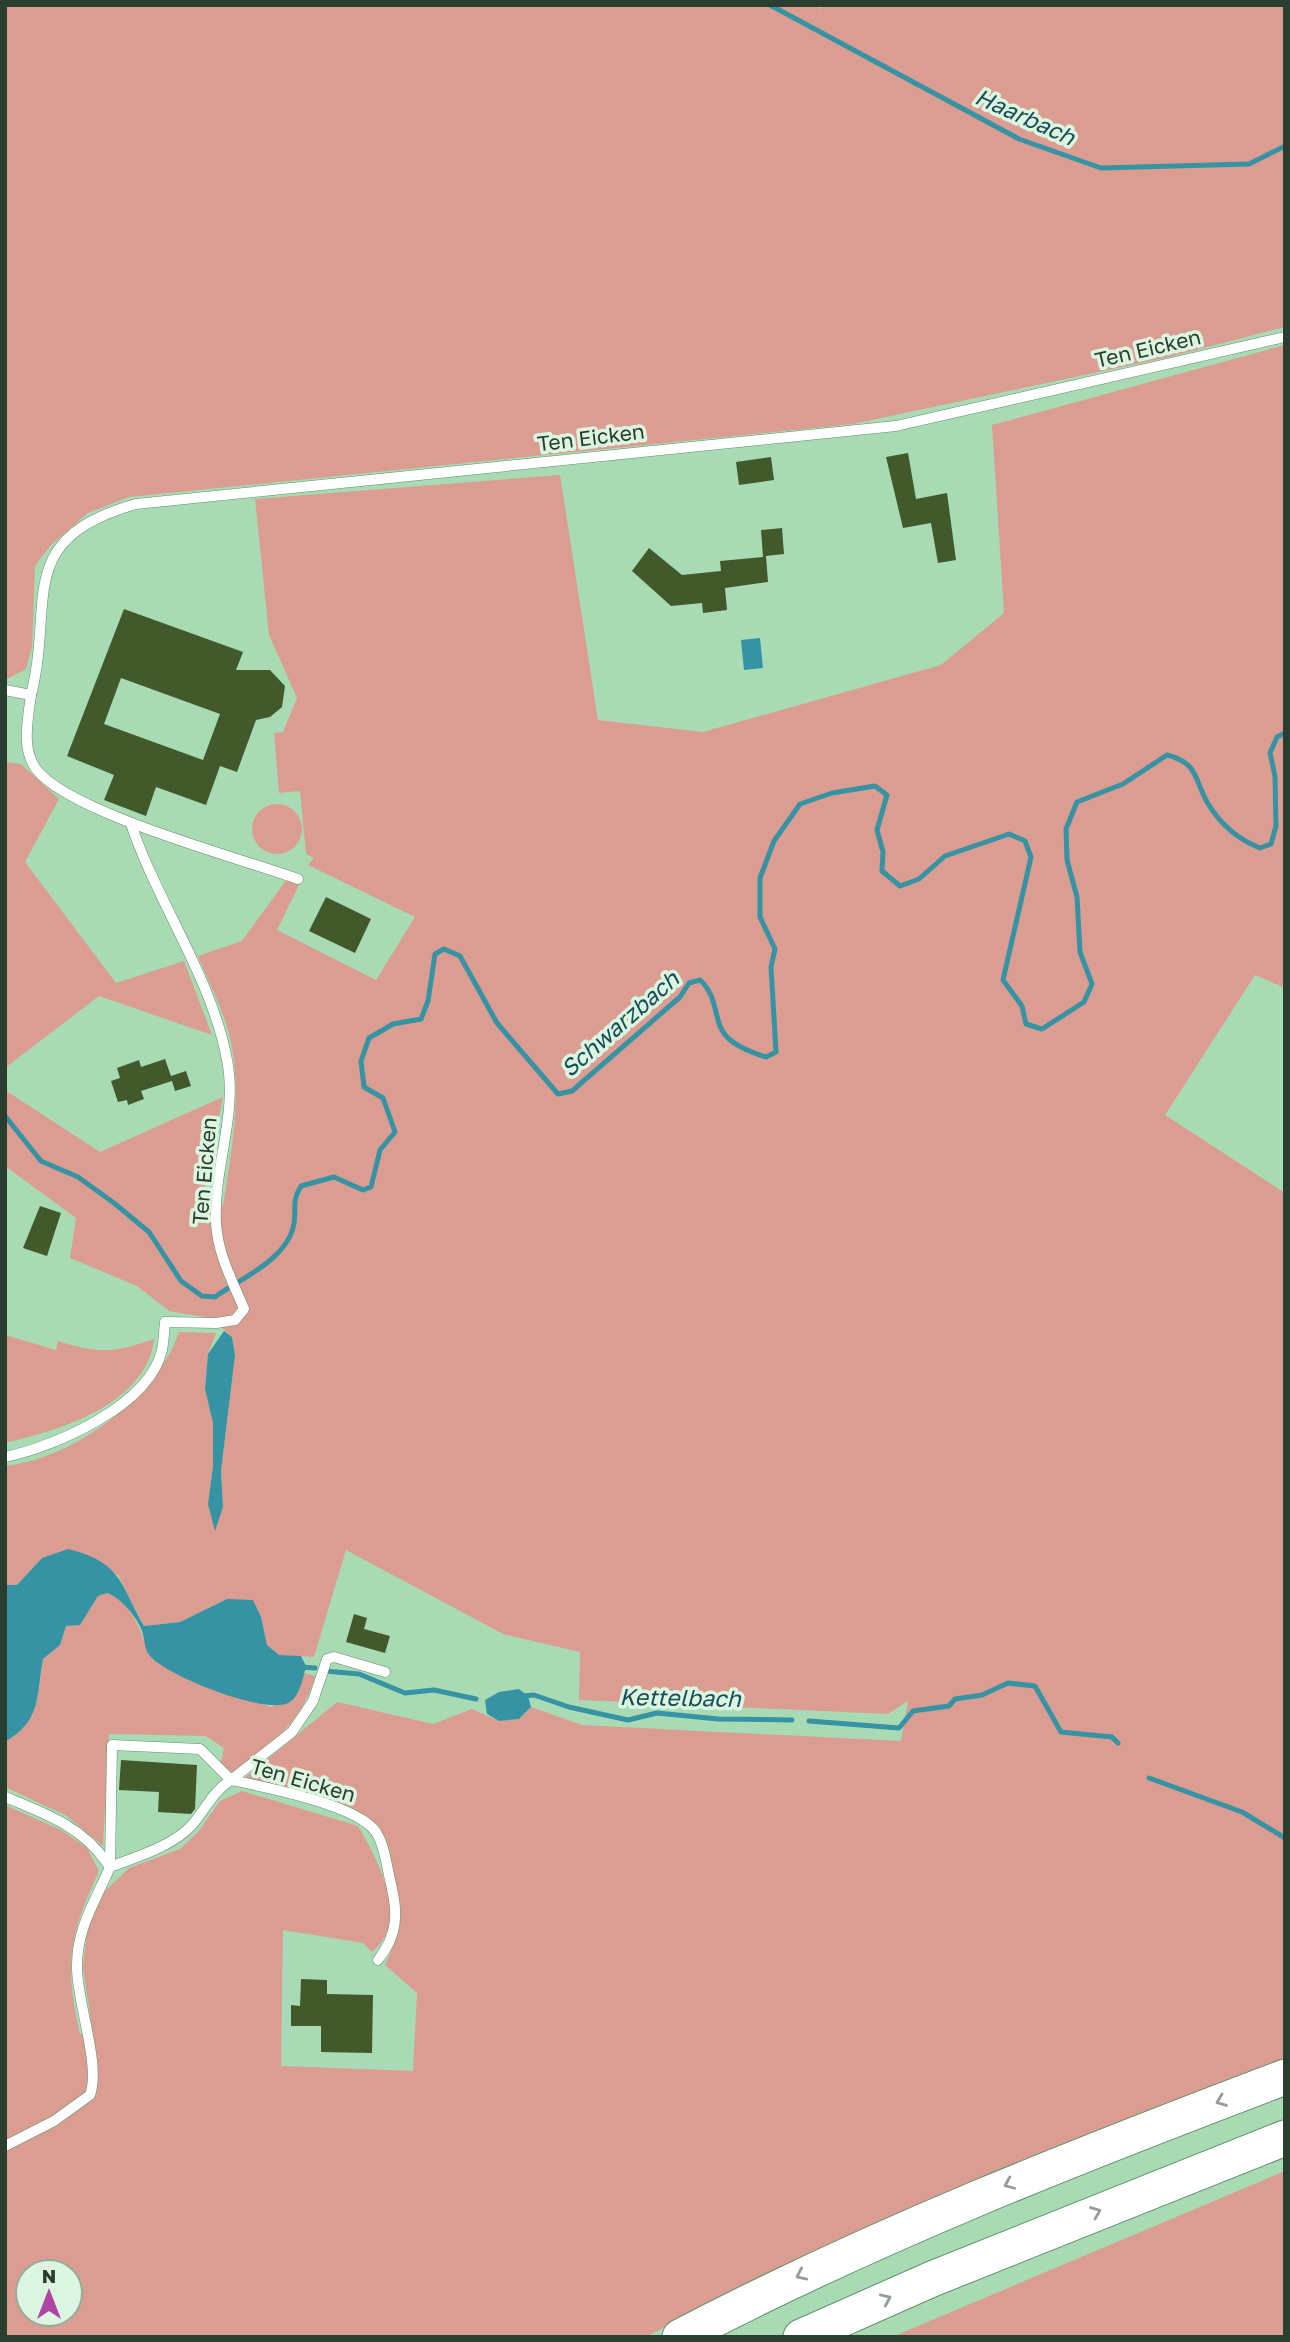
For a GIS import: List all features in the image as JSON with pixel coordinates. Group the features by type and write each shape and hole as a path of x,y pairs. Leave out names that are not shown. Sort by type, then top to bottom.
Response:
{"highway":[{"path":"680,2337 772,2288 903,2228 1081,2154 1285,2077"},
{"path":"801,2337 932,2279 1285,2138"}],"lane":[{"name":"Ten Eicken","path":"298,879 131,824 53,784 37,769 27,746 31,695 41,650 42,588 49,563 75,533 92,521 125,507 160,500 896,426 1285,337"},
{"path":"5,691 31,695"},
{"name":"Ten Eicken","path":"5,1457 59,1441 101,1419 150,1372 162,1351 165,1322 216,1324 235,1320 244,1308 222,1259 216,1222 230,1107 227,1058 209,1004 131,824"},
{"path":"5,2146 28,2137 64,2115 83,2102 94,2086 78,1982 78,1950 91,1905 110,1867 112,1745 200,1749 231,1780 292,1732 313,1701 327,1659 334,1657 385,1672"},
{"name":"Ten Eicken","path":"110,1867 174,1839 192,1825 211,1797 231,1780 334,1806 353,1813 377,1833 396,1906 397,1921 385,1951 378,1960"},
{"path":"5,1797 67,1825 87,1839 110,1867"}],"shaded area":[{"path":"5,5 817,5 820,10 820,5 1285,5 1285,327 1169,357 853,424 129,497 88,513 50,546 35,566 32,647 26,669 5,680"},
{"path":"1285,345 1285,988 1255,975 1165,1115 1285,1193 1285,2058 1154,2110 761,2277 646,2337 5,2337 5,1805 61,1830 87,1848 99,1871 81,1914 72,1950 72,1988 80,2034 93,2034 83,1968 87,1929 105,1891 129,1868 180,1849 198,1832 220,1801 242,1791 358,1826 382,1873 390,1907 389,1924 383,1939 372,1952 363,1943 283,1930 281,2066 413,2071 417,1993 385,1965 398,1931 400,1913 397,1891 381,1834 361,1813 331,1799 245,1778 337,1702 433,1724 472,1709 499,1721 519,1719 531,1707 582,1725 901,1741 908,1701 888,1714 579,1700 580,1652 503,1634 346,1550 314,1657 279,1655 267,1645 261,1617 227,1599 180,1622 144,1626 118,1575 42,1558 17,1585 5,1585 5,1466 31,1461 58,1451 109,1421 152,1379 168,1356 179,1332 216,1333 208,1354 205,1389 213,1423 213,1466 208,1504 223,1507 221,1471 235,1355 232,1337 211,1318 169,1311 137,1286 70,1258 76,1218 5,1166 5,1090 100,1152 223,1097 200,1206 210,1198 223,1206 235,1118 233,1052 225,1021 198,956 242,941 287,879 299,885 277,930 376,980 415,917 308,865 314,858 306,854 300,791 279,793 274,733 283,732 297,698 269,635 255,499 560,475 598,720 703,732 941,665 1004,613 992,425"},
{"path":"5,762 21,764 59,799 25,862 116,983 184,961 212,1035 99,996 5,1068"},
{"path":"277,804 295,811 302,829 295,847 277,854 259,847 252,829 259,811"},
{"path":"5,1335 56,1350 58,1341 106,1350 154,1339 148,1362 135,1381 118,1397 74,1422 5,1443"},
{"path":"107,1593 129,1610 139,1627 148,1654 271,1707 298,1693 304,1673 315,1676 310,1692 294,1720 234,1773 220,1766 224,1748 206,1736 109,1734 103,1846 67,1816 5,1787 5,1742 17,1734 31,1716 38,1696 43,1659 60,1645 66,1626 80,1625 98,1596"},
{"path":"1285,2171 1285,2337 892,2337"}],"water":[{"path":"760,638 763,668 744,670 741,640"},
{"path":"224,1331 232,1337 235,1355 221,1471 223,1507 215,1531 208,1504 213,1466 213,1423 205,1389 208,1354"},
{"path":"68,1549 99,1560 117,1576 144,1626 180,1622 227,1599 253,1600 261,1617 267,1645 279,1655 301,1656 306,1666 295,1696 288,1703 259,1704 217,1692 176,1673 148,1654 136,1620 123,1604 107,1593 98,1596 80,1625 66,1626 60,1645 43,1659 38,1696 31,1716 17,1734 5,1742 5,1585 17,1585 42,1558"},
{"path":"519,1689 528,1696 531,1707 519,1719 499,1721 487,1714 485,1700 499,1692"}],"building":[{"path":"908,453 916,499 947,493 956,560 938,563 931,523 903,528 886,457"},
{"path":"771,457 774,480 739,485 736,462"},
{"path":"782,528 784,554 766,556 768,582 725,588 727,610 703,613 702,603 671,606 632,571 649,548 682,575 721,571 720,561 763,557 761,530"},
{"path":"124,609 243,652 236,670 270,670 285,686 282,707 270,717 256,720 237,772 220,766 206,805 156,787 146,816 104,800 114,775 67,756","holes":["121,678 220,714 203,760 104,724"]},
{"path":"326,897 371,919 355,953 309,931"},
{"path":"165,1059 171,1076 186,1071 191,1086 175,1091 172,1081 141,1091 144,1099 128,1105 127,1100 118,1102 111,1081 120,1078 117,1068 139,1060 141,1067"},
{"path":"40,1206 61,1213 47,1256 23,1248"},
{"path":"354,1614 367,1618 364,1629 390,1636 385,1653 346,1642"},
{"path":"121,1760 197,1765 195,1809 191,1814 158,1812 159,1792 119,1790"},
{"path":"301,1979 327,1980 327,1994 373,1995 372,2053 321,2052 321,2026 291,2026 291,2005 300,2006"}],"waterway":[{"name":"Haarbach","path":"770,5 1019,139 1101,168 1249,164 1285,146"},
{"name":"Schwarzbach","path":"5,1116 41,1161 78,1177 114,1203 149,1232 181,1281 202,1296 215,1297 260,1268 281,1250 293,1228 295,1202 301,1186 334,1177 363,1190 371,1187 380,1150 395,1132 383,1098 364,1087 361,1061 369,1038 393,1024 421,1019 428,1001 435,954 444,949 460,956 497,1023 558,1094 572,1091 680,997 689,983 700,980 710,994 719,1024 726,1036 740,1046 766,1057 776,1052 771,967 775,949 760,917 760,878 774,841 800,804 832,793 875,786 887,795 877,830 883,852 882,871 900,886 919,879 945,856 1009,834 1025,841 1031,857 1003,980 1022,1006 1026,1024 1042,1029 1084,1002 1092,984 1080,952 1077,897 1067,860 1066,829 1077,802 1123,784 1167,755 1190,767 1207,802 1223,824 1260,848 1271,844 1276,826 1275,776 1270,753 1277,737 1285,733"},
{"name":"Kettelbach","path":"300,1667 315,1668"},
{"name":"Kettelbach","path":"325,1671 359,1674 405,1693 434,1690 476,1699"},
{"name":"Kettelbach","path":"809,1721 899,1728 913,1711 949,1706 955,1699 982,1695 1008,1683 1035,1686 1061,1732 1112,1737 1118,1743"},
{"name":"Kettelbach","path":"523,1696 534,1695 569,1707 628,1720 657,1713 718,1719 792,1720"},
{"name":"Kettelbach","path":"1149,1778 1242,1812 1285,1838"}]}
